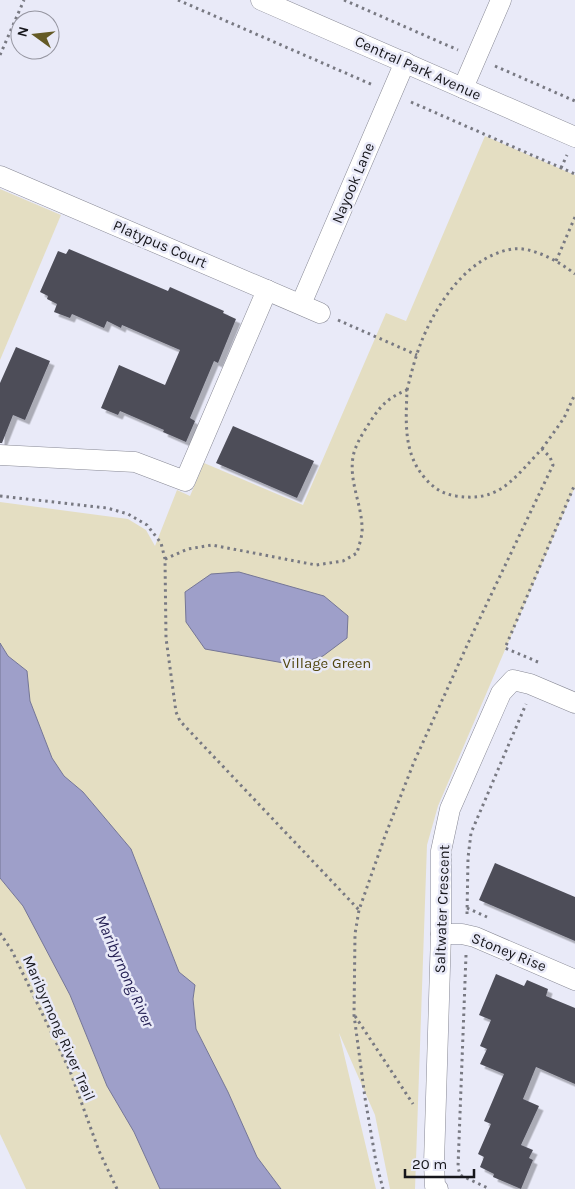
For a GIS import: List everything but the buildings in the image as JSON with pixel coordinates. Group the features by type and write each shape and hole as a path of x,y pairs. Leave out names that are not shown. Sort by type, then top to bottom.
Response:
{"street":[{"name":"Central Park Avenue","path":"261,0 575,137"},
{"path":"463,88 501,0"},
{"name":"Nayook Lane","path":"301,304 405,62"},
{"name":"Platypus Court","path":"0,176 328,316"},
{"path":"0,455 135,462 185,481 267,290"},
{"name":"Saltwater Crescent","path":"438,1189 434,1186 434,1136 441,934 441,851 450,810 501,693 513,680 530,684 575,703"},
{"name":"Stoney Rise","path":"441,934 462,934 475,937 575,980"}],"path":[{"path":"0,55 24,0"},
{"path":"556,261 575,217"},
{"path":"575,274 556,261 539,253 513,248 487,257 463,277 444,299 426,331 417,355 407,390 406,429 410,454 416,468 432,487 449,495 473,498 498,490 518,474 542,449 564,418 575,394"},
{"path":"328,316 417,355"},
{"path":"165,559 188,549 212,545 316,565 342,561 357,553 362,527 353,483 353,457 360,438 375,414 393,395 407,390"},
{"path":"383,1189 376,1162 365,1098 354,1015 355,934 359,910 414,762 553,465 550,456 542,449"},
{"path":"540,663 505,648 575,484"},
{"path":"0,496 107,508 128,514 147,525 161,543 165,559 166,632 176,712 180,721 359,910"},
{"name":"Maribyrnong River Trail","path":"0,933 12,950 70,1071 99,1151 117,1189"},
{"path":"354,1015 434,1136"}],"green space":[{"name":"Village Green","path":"485,136 575,175 575,487 438,806 427,845 415,1189 390,1189 375,1115 339,1033 376,1189 281,1189 257,1157 228,1092 196,1029 193,999 195,985 179,972 131,849 83,792 64,776 52,758 30,701 27,671 8,656 0,643 0,502 128,519 146,530 155,546 177,490 190,496 204,463 303,505 386,313 406,321"},
{"path":"0,189 61,215 0,360"},
{"path":"0,878 23,906 70,995 107,1086 134,1132 160,1189 26,1189 0,1134"}],"water":[{"path":"239,572 324,596 348,616 347,638 323,656 295,665 205,649 186,622 185,592 211,574"},
{"name":"Maribyrnong River","path":"0,643 8,656 27,671 30,701 52,758 64,776 83,792 131,849 179,972 195,985 193,999 196,1029 228,1092 257,1157 281,1189 160,1189 134,1132 107,1086 70,995 23,906 0,878"}]}
